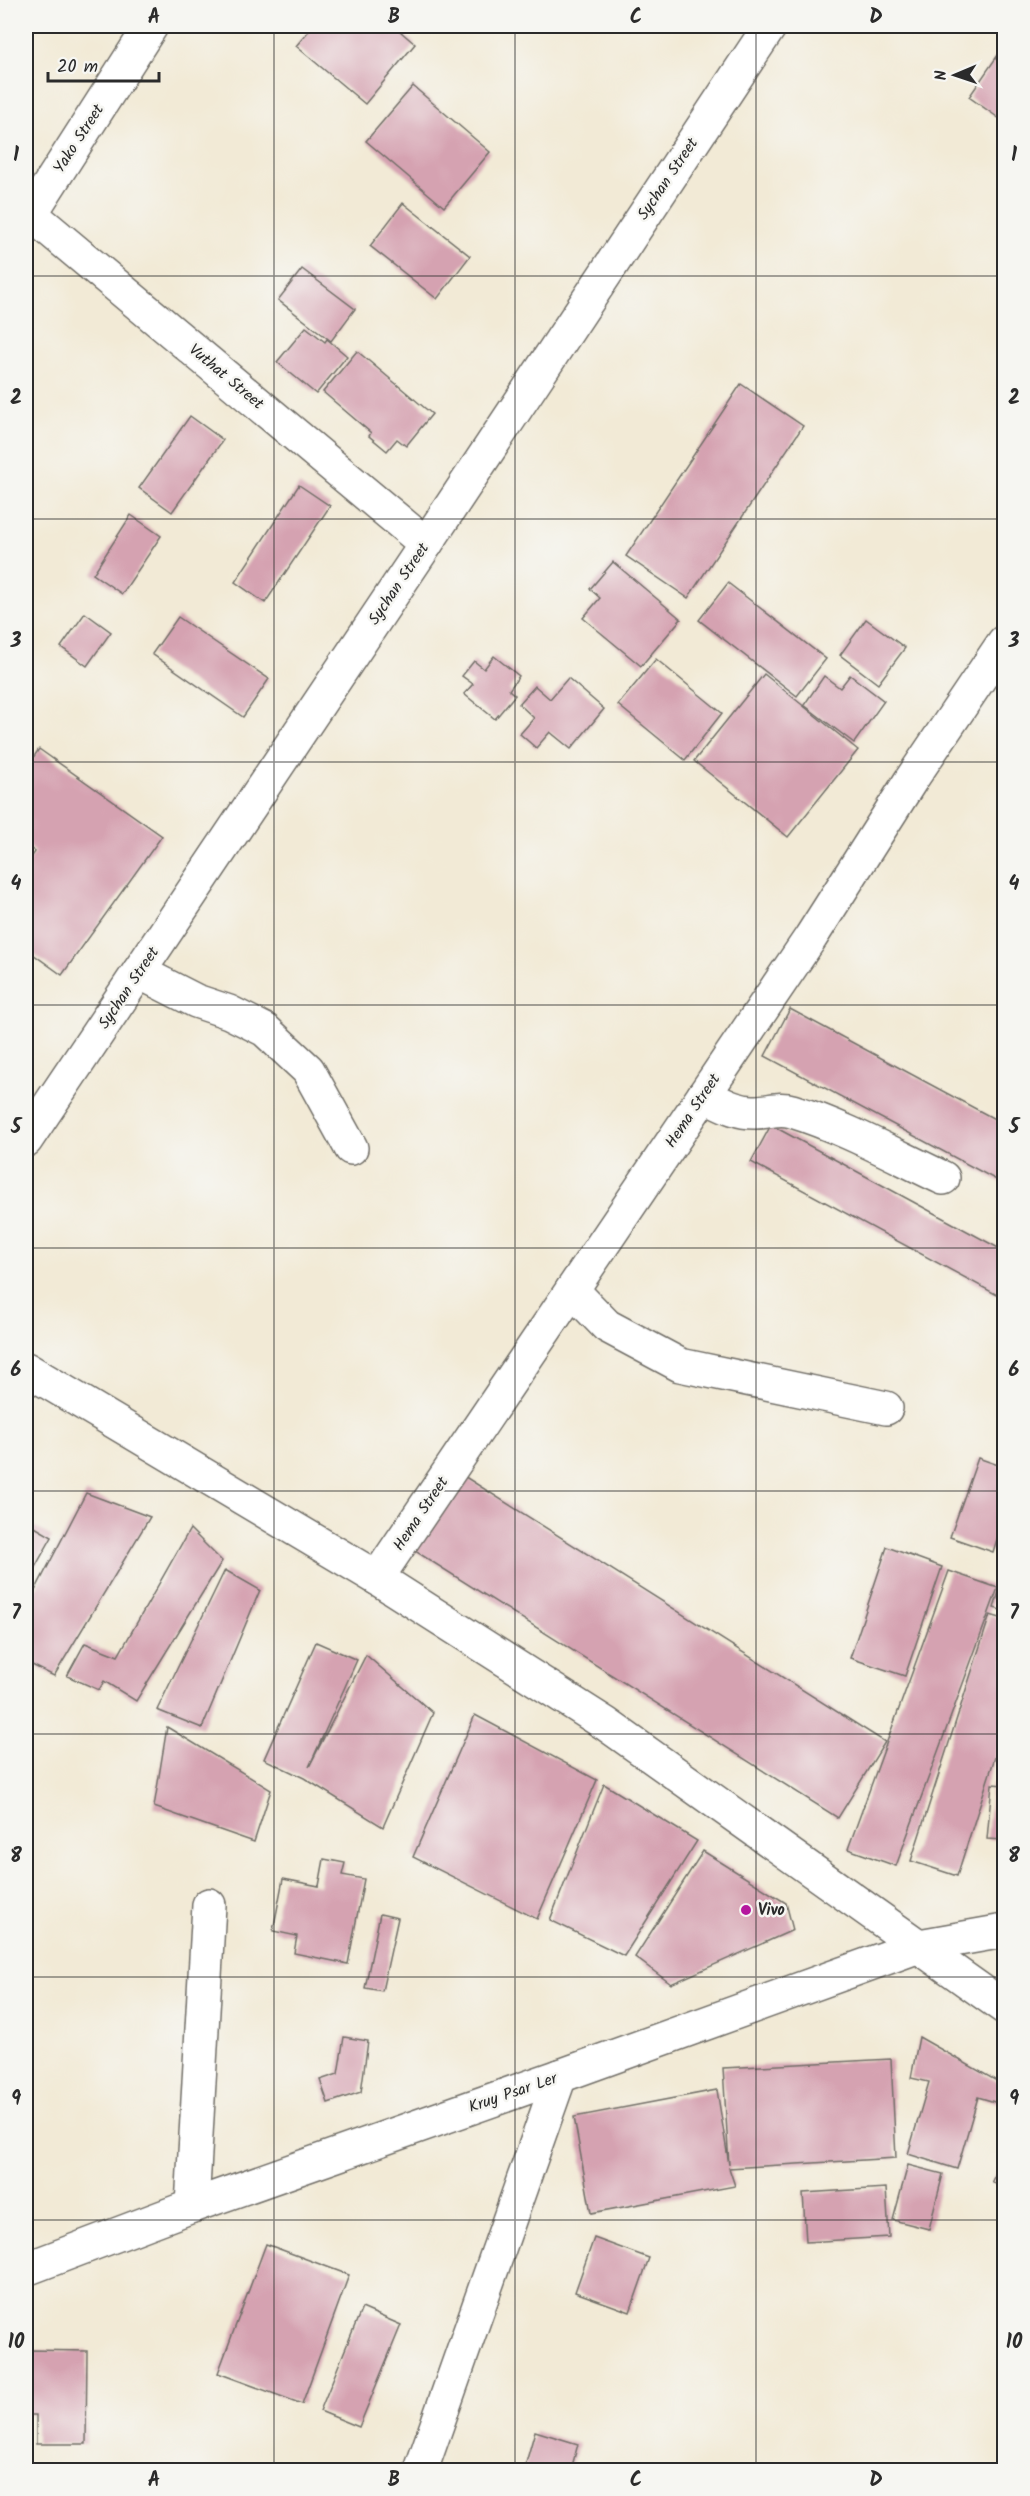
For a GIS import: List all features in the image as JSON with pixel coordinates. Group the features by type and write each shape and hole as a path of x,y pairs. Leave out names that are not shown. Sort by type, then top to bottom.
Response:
{"main road":[{"name":"Yako Street","path":"27,215 151,26"},
{"name":"Sychan Street","path":"26,1140 770,26"},
{"name":"Vuthat Street","path":"27,215 426,544"},
{"name":"Hema Street","path":"377,1578 811,937 911,780 1005,642"},
{"path":"139,972 196,1001 229,1012 265,1030 308,1071 351,1148"},
{"path":"704,1095 735,1110 756,1112 775,1109 789,1110 852,1135 943,1178"},
{"path":"572,1290 607,1326 680,1365 886,1408"},
{"path":"26,1369 377,1578 606,1724 1005,2007"},
{"path":"192,2206 210,1905"},
{"name":"Kruy Psar Ler","path":"26,2269 192,2206 919,1946 1005,1931"},
{"path":"421,2470 560,2076"}],"building":[{"path":"313,26 394,26 415,44 365,104 296,46"},
{"path":"1000,52 1004,55 1004,112 1000,119 969,97"},
{"path":"413,86 490,152 444,207 366,141"},
{"path":"403,203 470,256 437,299 370,246"},
{"path":"302,269 355,309 331,341 278,300"},
{"path":"306,327 325,342 327,339 347,356 316,394 277,362"},
{"path":"357,351 432,414 406,446 397,439 387,451 369,436 371,433 323,392"},
{"path":"741,384 803,426 688,598 626,556"},
{"path":"190,416 223,440 172,512 139,488"},
{"path":"299,485 330,506 265,603 235,582"},
{"path":"131,515 161,536 122,594 93,574"},
{"path":"613,562 681,619 641,666 583,618 600,598 590,589"},
{"path":"728,583 826,659 797,696 699,620"},
{"path":"85,613 111,632 87,666 61,647"},
{"path":"178,617 269,679 243,717 152,654"},
{"path":"866,619 905,648 878,684 840,655"},
{"path":"494,656 519,676 509,690 515,695 495,719 464,694 473,684 462,676 474,661 484,669"},
{"path":"656,659 722,713 685,760 618,705"},
{"path":"764,674 858,750 788,837 694,761"},
{"path":"850,675 884,701 854,743 804,705 824,676 840,688"},
{"path":"568,678 604,709 571,749 550,732 536,748 520,734 534,718 519,704 535,686 550,699"},
{"path":"39,749 162,836 62,975 26,949 26,865 35,852 26,845 26,768"},
{"path":"790,1009 1004,1124 1004,1184 765,1056"},
{"path":"771,1125 1004,1251 1004,1285 999,1296 751,1162"},
{"path":"978,1458 1004,1467 1004,1517 993,1552 950,1537"},
{"path":"459,1473 885,1742 838,1818 412,1549"},
{"path":"86,1493 150,1517 54,1676 26,1662 26,1608"},
{"path":"26,1522 52,1537 26,1583"},
{"path":"190,1529 222,1561 136,1701 104,1681 99,1690 67,1676 85,1643 118,1656"},
{"path":"887,1547 942,1567 905,1676 850,1658"},
{"path":"225,1570 260,1590 202,1728 157,1710"},
{"path":"949,1571 998,1588 896,1866 848,1849"},
{"path":"1004,1576 1004,1611 994,1608"},
{"path":"990,1615 1004,1619 1004,1729 957,1876 911,1861"},
{"path":"316,1642 357,1660 309,1767 366,1655 433,1713 383,1827 304,1778 264,1759"},
{"path":"475,1715 597,1780 537,1919 413,1857"},
{"path":"167,1727 271,1790 254,1842 154,1807"},
{"path":"604,1784 697,1841 624,1956 550,1920"},
{"path":"992,1784 1004,1785 1004,1840 987,1839"},
{"path":"703,1851 786,1903 793,1930 671,1984 635,1957"},
{"path":"324,1859 345,1863 342,1875 364,1879 348,1964 294,1953 297,1936 273,1931 283,1879 319,1886"},
{"path":"380,1914 398,1918 382,1991 365,1988"},
{"path":"344,2037 368,2041 361,2092 328,2103 320,2080 338,2074"},
{"path":"919,2037 1004,2085 998,2103 978,2097 957,2169 908,2154 929,2082 911,2078"},
{"path":"891,2059 896,2158 729,2168 735,2186 591,2213 574,2117 717,2090 729,2165 723,2068"},
{"path":"1004,2157 1004,2191 992,2181"},
{"path":"908,2165 943,2174 929,2229 893,2220"},
{"path":"886,2188 889,2237 806,2242 803,2193"},
{"path":"594,2238 649,2258 630,2312 575,2292"},
{"path":"266,2244 349,2275 302,2404 218,2373"},
{"path":"1004,2244 1004,2259 1000,2256"},
{"path":"362,2308 401,2325 359,2427 320,2411"},
{"path":"26,2350 87,2351 86,2444 36,2444 36,2415 26,2415"},
{"path":"535,2431 578,2444 571,2470 524,2470"}],"place":[{"name":"Vivo","path":"746,1910"}]}
